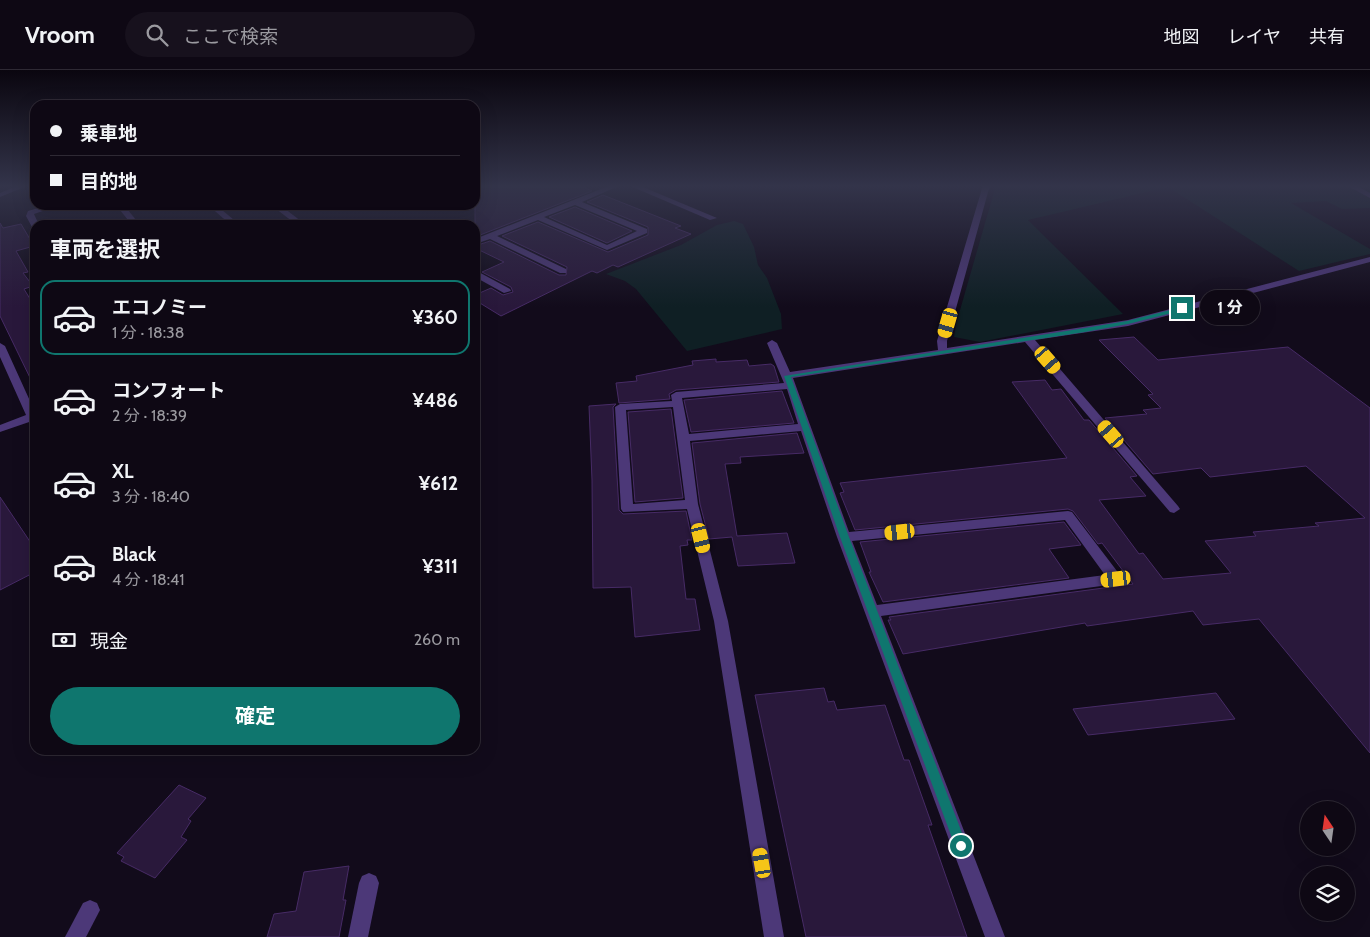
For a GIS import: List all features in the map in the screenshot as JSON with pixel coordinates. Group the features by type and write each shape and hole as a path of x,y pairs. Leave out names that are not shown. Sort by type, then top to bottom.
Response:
{"street":[{"path":"480,240 517,225"},
{"path":"557,225 607,248 644,231 631,225"},
{"path":"943,353 942,341 975,225"},
{"path":"491,236 562,270"},
{"path":"774,937 721,621 692,504 684,438 676,395 789,381 943,353 1128,323 1370,259"},
{"path":"480,276 507,291"},
{"path":"1029,340 1174,509"},
{"path":"772,343 789,381 844,537 994,937"},
{"path":"0,346 30,410"},
{"path":"677,404 620,407 627,509 692,504"},
{"path":"0,429 30,417"},
{"path":"684,438 806,427"},
{"path":"844,537 1068,515 1116,579 872,611"},
{"path":"358,937 369,883"},
{"path":"75,937 90,910"}],"shaded area":[{"path":"716,225 744,225 754,247 758,265 767,278 781,314 782,329 687,351 636,289 625,281 606,274 681,245"},
{"path":"984,225 1034,225 1123,314 980,342 954,337"},
{"path":"1228,225 1330,225 1370,249 1370,254 1299,271"}],"building":[{"path":"0,225 3,228 22,225 30,239 30,247 16,251 28,272 23,273 30,282 30,287 24,289 30,299 30,378 0,316"},
{"path":"480,225 504,225 480,235"},
{"path":"529,225 546,225 608,252 648,235 648,227 644,225 680,225 675,228 691,234 618,267 613,265 597,273 592,271 501,316 480,303 480,293 491,288 503,295 513,292 511,287 482,272 504,262 480,250 480,244 490,241 559,275 566,275 567,267 502,236"},
{"path":"568,225 619,225 632,231 607,243"},
{"path":"1134,337 1158,360 1288,347 1370,408 1370,753 1259,619 1203,625 1193,611 1087,626 1085,623 903,654 888,620 891,620 889,617 1133,584 1102,543 1098,544 1073,511 1068,509 855,530 840,493 844,492 840,483 1067,458 1012,382 1045,380 1052,390 1061,389 1084,420 1089,420 1137,476 1130,477 1146,496 1099,500 1139,554 1143,553 1163,579 1231,573 1205,541 1256,536 1253,532 1319,526 1315,523 1365,518 1306,466 1210,477 1201,468 1153,474 1105,418 1147,414 1143,410 1161,408 1148,395 1153,394 1099,340"},
{"path":"716,359 716,362 747,360 749,366 771,364 774,366 779,382 676,390 669,394 670,399 619,403 616,383 637,381 636,376 693,365 692,361"},
{"path":"782,391 794,423 691,432 684,400"},
{"path":"616,404 613,407 619,510 623,514 686,511 692,540 687,540 688,545 680,546 686,599 695,599 700,630 635,637 631,587 593,588 589,406"},
{"path":"671,409 683,498 635,502 628,412"},
{"path":"797,433 804,453 740,457 741,463 725,464 737,536 787,533 795,563 738,566 732,537 709,539 700,504 692,443"},
{"path":"0,497 30,542 30,575 0,590"},
{"path":"1064,522 1081,545 1049,549 1069,578 883,602 869,572 871,572 860,542"},
{"path":"824,688 828,702 834,701 837,710 885,705 904,760 909,760 932,825 928,825 967,937 806,937 755,695"},
{"path":"1216,693 1235,719 1088,735 1073,709"},
{"path":"179,785 206,798 188,819 191,821 181,837 187,840 155,878 121,861 124,857 117,853"},
{"path":"349,866 343,900 346,900 339,937 267,937 274,914 296,911 304,872"}],"route":[{"path":"961,846 844,537 788,376 1029,340 1128,323 1182,308"}]}
